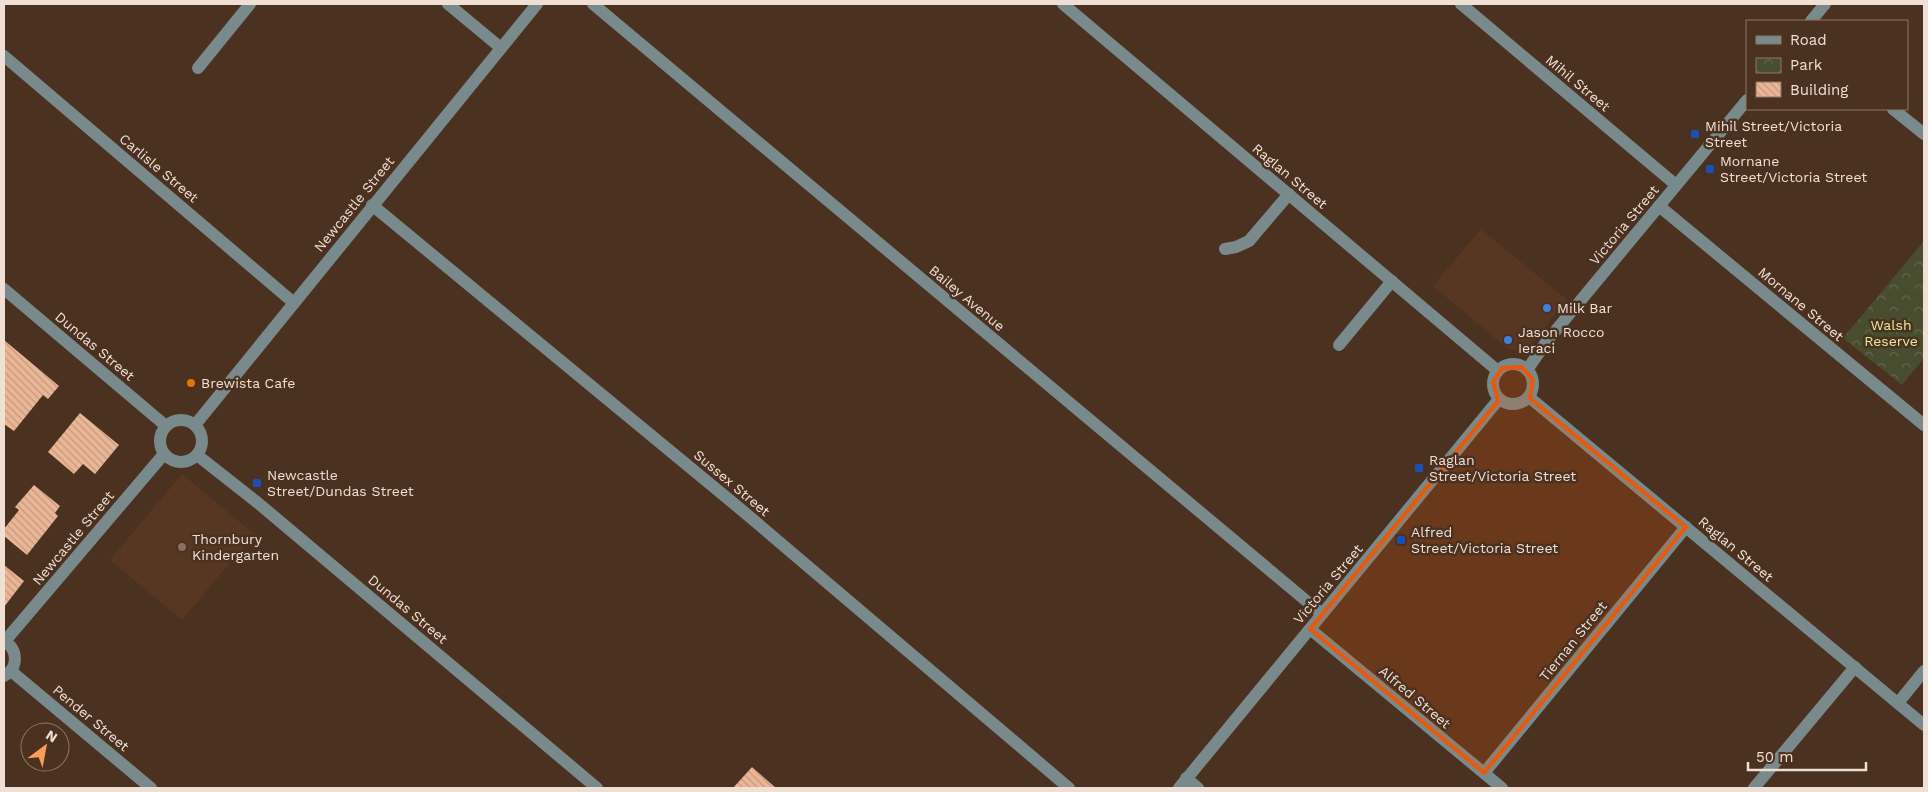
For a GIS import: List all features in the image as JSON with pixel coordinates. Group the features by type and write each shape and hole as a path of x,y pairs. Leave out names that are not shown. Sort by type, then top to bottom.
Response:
{"street":[{"path":"198,68 250,4"},
{"path":"448,4 501,48"},
{"name":"Newcastle Street","path":"195,425 537,4"},
{"name":"Bailey Avenue","path":"593,4 1322,614"},
{"name":"Raglan Street","path":"1063,4 1498,371"},
{"name":"Mihil Street","path":"1461,4 1676,185"},
{"path":"1812,20 1826,4"},
{"name":"Carlisle Street","path":"4,56 294,302"},
{"name":"Victoria Street","path":"1526,370 1547,341 1746,101"},
{"path":"1894,110 1924,134"},
{"path":"1225,249 1236,248 1250,241 1289,194"},
{"name":"Sussex Street","path":"372,205 744,512 1069,788"},
{"name":"Mornane Street","path":"1659,206 1924,425"},
{"path":"1339,345 1392,281"},
{"name":"Dundas Street","path":"4,289 166,426"},
{"path":"1512,364 1526,370 1533,380 1532,392 1529,397 1524,401 1511,404 1499,399 1493,382 1498,371 1512,364"},
{"name":"Raglan Street","path":"1529,397 1924,725"},
{"name":"Victoria Street","path":"1182,783 1499,399"},
{"path":"184,420 195,425 202,436 201,450 197,455 187,462 168,458 161,448 160,436 166,426 171,422 184,420"},
{"name":"Newcastle Street","path":"4,641 164,454"},
{"name":"Dundas Street","path":"197,455 258,503 598,788"},
{"name":"Tiernan Street","path":"1484,773 1686,527"},
{"name":"Alfred Street","path":"1310,629 1502,788"},
{"path":"4,641 13,649 16,660 7,673"},
{"path":"1754,788 1855,668"},
{"path":"1898,703 1924,671"},
{"name":"Pender Street","path":"7,673 151,788"},
{"path":"1182,783 1198,788"}],"highlighted area":[{"path":"1522,367 1533,380 1530,398 1686,527 1484,773 1310,629 1498,401 1493,382 1502,368"}],"shaded area":[{"path":"1481,229 1567,300 1524,353 1507,348 1433,286"},
{"name":"Thornbury Kindergarten","path":"182,474 254,534 182,620 110,560"}],"green space":[{"name":"Walsh Reserve","path":"1924,241 1924,358 1902,385 1843,338"}],"building":[{"path":"4,340 59,386 48,399 43,395 14,431 4,424"},
{"path":"80,413 119,445 95,474 83,464 74,474 48,452"},
{"path":"34,485 60,506 55,513 58,516 27,555 4,536 4,529 19,510 15,507"},
{"path":"4,565 24,581 4,607"},
{"path":"752,767 776,788 733,788"}],"place":[{"name":"Mihil Street/Victoria Street","path":"1695,134"},
{"name":"Mornane Street/Victoria Street","path":"1710,169"},
{"name":"Milk Bar","path":"1547,308"},
{"name":"Jason Rocco Ieraci","path":"1508,340"},
{"name":"Brewista Cafe","path":"191,383"},
{"name":"Raglan Street/Victoria Street","path":"1419,468"},
{"name":"Newcastle Street/Dundas Street","path":"257,483"},
{"name":"Alfred Street/Victoria Street","path":"1401,540"},
{"name":"Thornbury Kindergarten","path":"182,547"}]}
